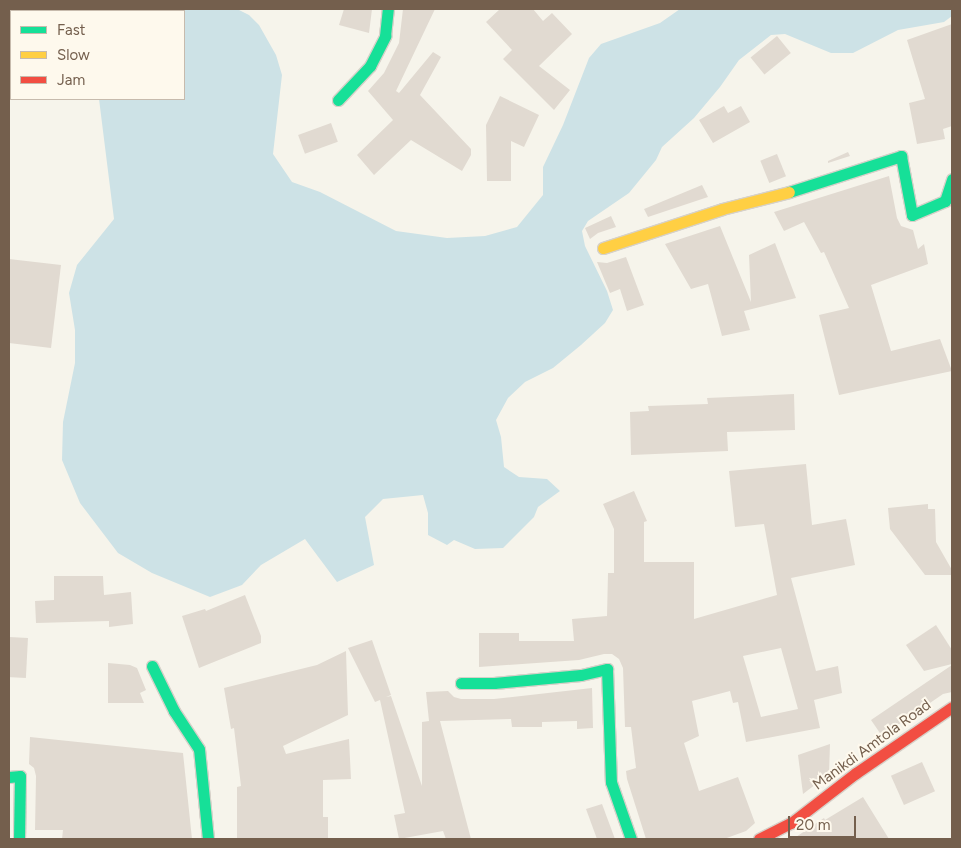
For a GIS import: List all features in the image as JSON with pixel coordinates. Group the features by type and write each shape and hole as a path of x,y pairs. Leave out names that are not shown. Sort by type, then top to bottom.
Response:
{"street":[{"path":"338,100 370,66 385,36 388,9"},
{"path":"602,248 722,208 795,190 901,156 912,215 946,201 952,179"},
{"path":"152,666 174,711 199,749 208,839"},
{"path":"461,683 494,683 581,675 607,669 611,782 631,839"},
{"name":"Manikdi Amtola Road","path":"759,839 791,823 856,773 952,707"},
{"path":"9,776 20,776 19,839"}],"shaded area":[{"path":"237,9 249,15 259,25 276,55 282,75 273,154 292,182 320,192 396,231 447,238 485,236 517,227 543,195 543,167 563,125 589,58 601,44 660,23 680,9 952,9 952,16 944,22 898,30 853,53 831,53 785,34 771,35 739,60 720,87 694,118 662,147 656,160 629,193 588,221 582,231 585,246 607,291 613,310 605,323 553,368 525,382 508,398 496,420 501,437 504,467 519,477 547,479 560,491 538,507 534,517 503,548 475,549 454,540 447,545 428,535 428,513 423,495 383,499 365,517 374,565 337,582 305,539 261,565 242,585 210,597 152,573 118,553 80,503 62,460 63,422 75,363 75,330 69,293 77,265 114,219 99,100 185,100 185,10 24,10"},
{"path":"10,14 10,69 9,69"}],"building":[{"path":"344,9 372,9 369,33 339,25"},
{"path":"403,9 435,9 396,91 399,93 433,52 441,57 420,95 471,149 471,155 462,171 411,140 374,175 357,155 393,120 368,91 384,73 399,43"},
{"path":"500,9 533,9 543,21 552,13 572,34 539,66 570,90 554,110 503,59 512,50 486,22"},
{"path":"952,24 952,126 943,129 945,139 917,144 909,103 925,99 907,40"},
{"path":"777,36 791,53 764,74 751,57"},
{"path":"500,96 539,115 524,147 511,141 511,181 487,181 486,125"},
{"path":"724,106 728,113 741,106 750,122 713,143 699,120"},
{"path":"331,123 338,142 305,154 298,135"},
{"path":"848,152 850,156 828,163 828,161"},
{"path":"777,154 786,176 769,183 760,161"},
{"path":"889,176 897,218 901,226 913,230 918,249 924,244 928,264 871,285 891,351 940,339 952,371 839,395 819,315 849,308 824,252 821,253 804,222 784,231 774,212"},
{"path":"702,185 708,197 648,217 644,209"},
{"path":"611,216 616,227 598,233 590,239 585,228"},
{"path":"720,226 751,302 749,255 775,243 796,298 744,311 750,330 722,336 708,284 691,289 665,244"},
{"path":"626,257 644,305 627,311 620,289 610,293 597,262 607,263"},
{"path":"9,259 61,265 51,348 9,343"},
{"path":"794,394 795,430 727,432 728,451 631,455 630,412 649,411 648,406 708,404 707,398"},
{"path":"806,464 812,525 846,519 855,565 791,578 816,671 838,666 842,693 814,700 820,728 746,742 738,702 733,703 730,691 692,701 699,736 684,743 699,791 738,777 755,823 746,831 724,839 646,839 627,779 626,771 636,768 631,727 625,727 623,668 619,659 612,654 604,654 579,660 479,667 479,633 519,633 519,641 574,641 572,619 607,616 608,573 614,573 614,529 603,504 634,491 647,521 644,522 644,562 694,562 694,619 777,595 764,524 735,527 729,471","holes":["781,648 798,709 761,717 743,656"]},
{"path":"928,504 928,509 935,509 936,542 952,570 952,575 925,575 890,529 888,508"},
{"path":"54,576 103,576 104,595 131,592 133,624 109,627 109,621 36,623 35,601 54,600"},
{"path":"245,595 261,636 261,643 199,668 182,616 205,609 206,611"},
{"path":"936,625 952,650 952,664 924,671 906,645"},
{"path":"9,637 28,638 26,678 9,677"},
{"path":"372,640 391,695 386,697 391,696 422,786 422,722 429,721 426,692 448,691 454,697 461,699 494,699 592,688 593,728 577,729 577,721 542,722 542,727 512,727 511,719 440,721 471,839 446,839 443,831 399,839 394,815 405,813 380,700 375,702 348,648"},
{"path":"346,651 348,715 283,746 286,754 349,739 351,779 323,780 323,817 328,817 328,839 237,839 237,787 241,786 234,728 231,729 224,688 317,665"},
{"path":"108,663 130,665 137,668 146,690 140,693 144,703 108,703"},
{"path":"952,665 952,692 943,694 882,736 871,720"},
{"path":"30,737 183,753 192,839 62,839 63,830 35,830 36,776 34,768 29,764"},
{"path":"830,744 829,774 803,794 798,755"},
{"path":"922,762 935,791 904,805 891,776"},
{"path":"863,797 889,839 793,839 824,818 825,820"},
{"path":"602,804 615,839 597,839 586,809"}],"traffic: fast":[{"path":"338,100 370,66 385,36 388,9"},
{"path":"789,192 901,156 912,215 945,201 952,179"},
{"path":"152,666 174,711 199,749 208,839"},
{"path":"461,683 494,683 581,675 607,669 611,782 631,839"},
{"path":"9,777 20,776 19,839"}],"traffic: slow":[{"path":"603,248 722,209 789,192"}],"traffic: jam":[{"path":"759,839 791,823 856,773 952,707"}]}
